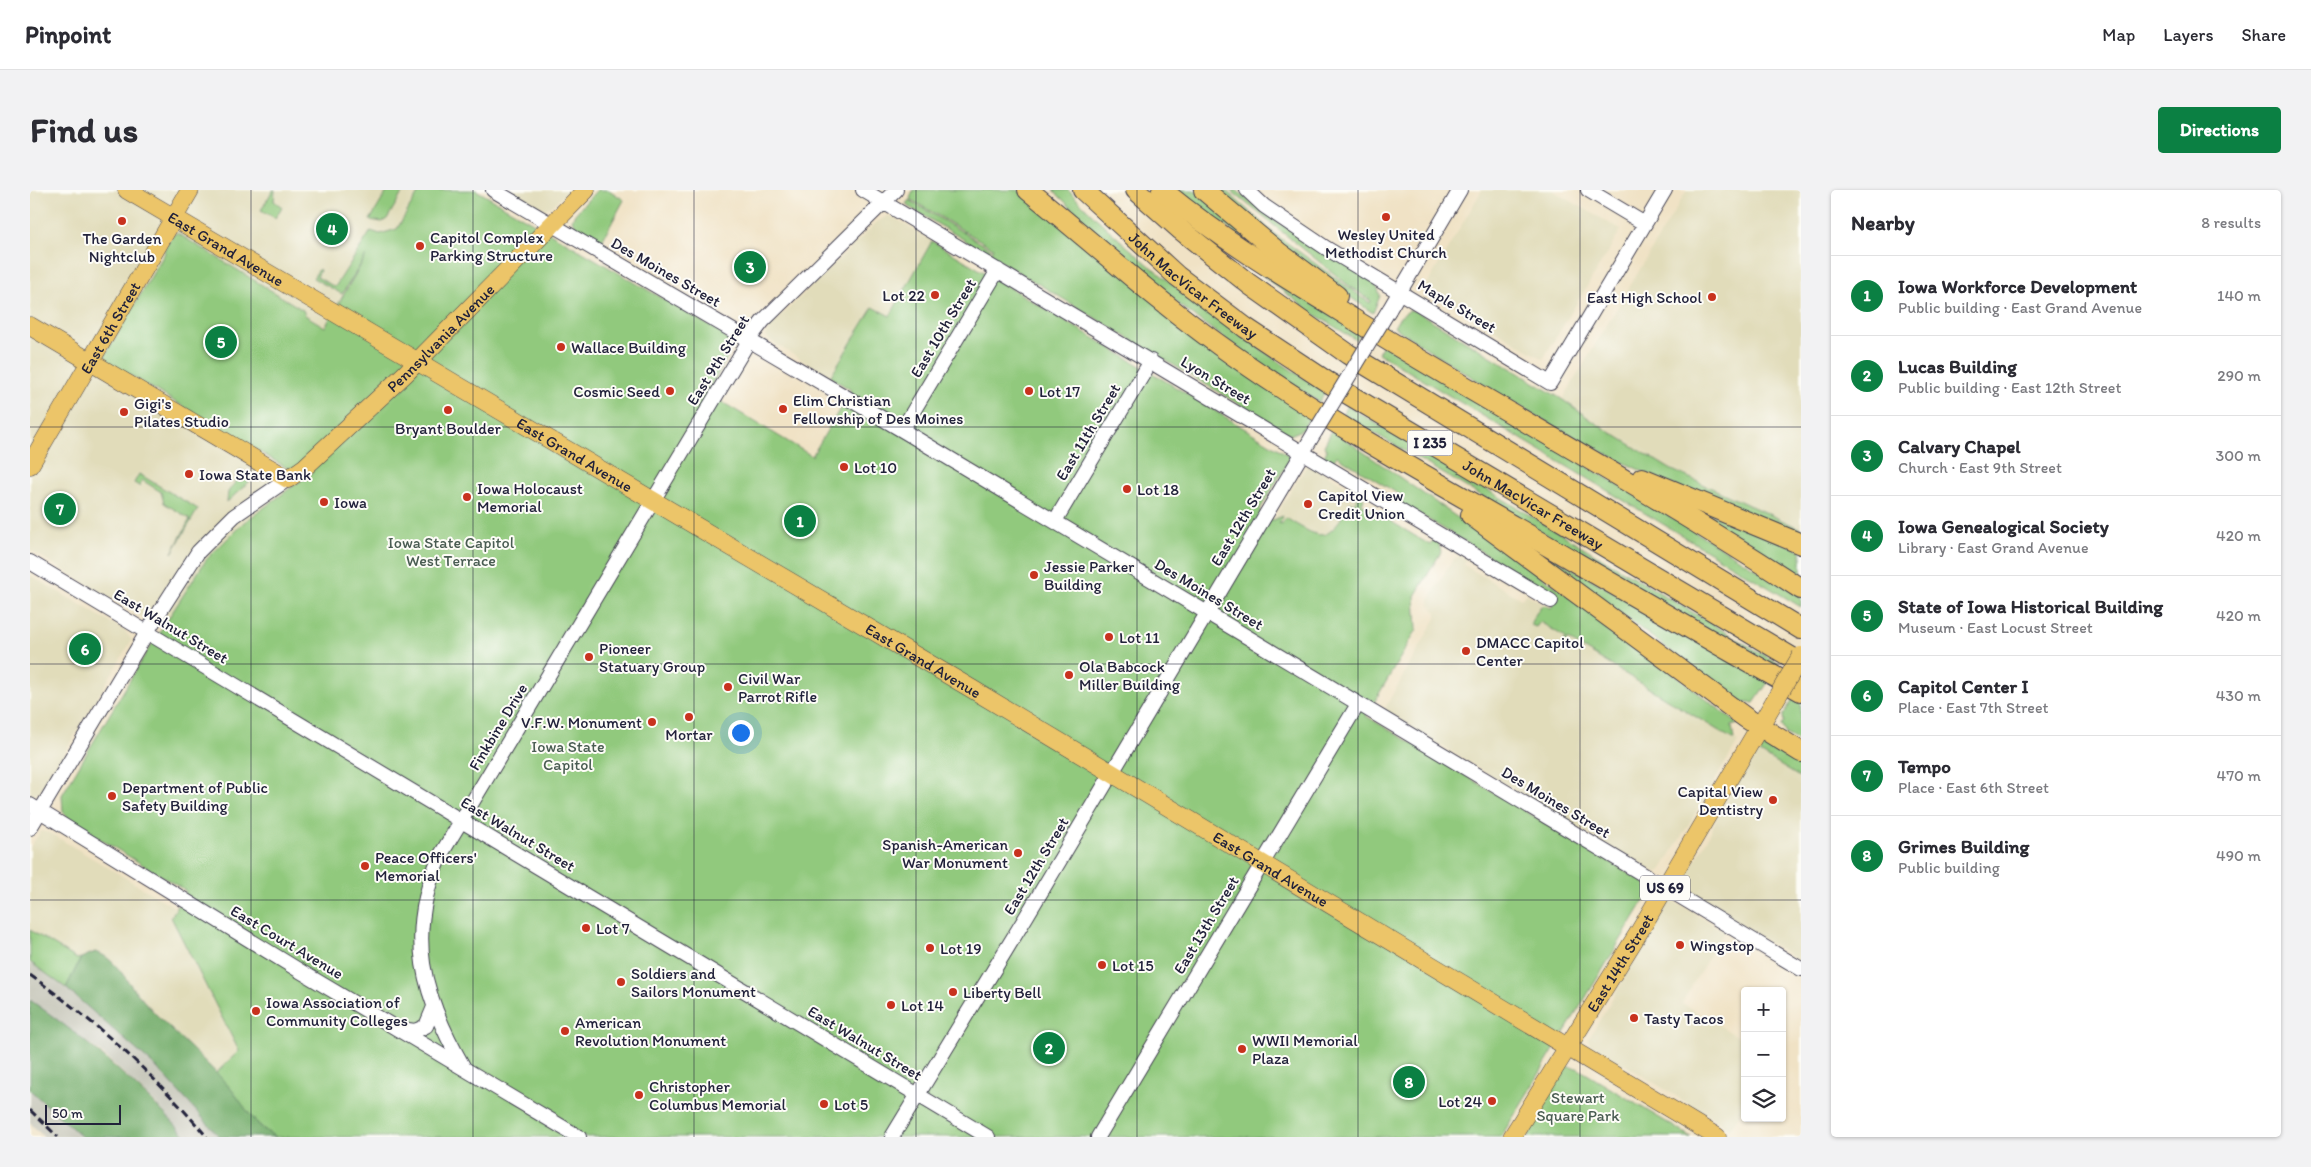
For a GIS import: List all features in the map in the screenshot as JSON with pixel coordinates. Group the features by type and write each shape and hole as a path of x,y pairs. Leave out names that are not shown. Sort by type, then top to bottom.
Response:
{"highway":[{"path":"1028,190 1098,247 1147,291 1218,345 1279,387 1384,452 1705,639 1801,691"},
{"path":"1044,190 1098,247"},
{"name":"John MacVicar Freeway","path":"1083,190 1177,276 1246,328 1326,382 1801,663"},
{"name":"John MacVicar Freeway","path":"1136,190 1181,230 1249,284 1348,354 1801,629"},
{"path":"1162,190 1227,240 1262,263 1677,512 1801,589"},
{"path":"1204,190 1278,252 1446,375"},
{"path":"1530,425 1660,487 1801,544"},
{"path":"1384,452 1760,727 1801,752"}],"main road":[{"name":"East Grand Avenue","path":"127,190 654,500 1568,1047 1711,1135"},
{"name":"East 6th Street","path":"30,465 190,190"},
{"name":"Pennsylvania Avenue","path":"288,479 305,467 417,362 586,190"},
{"path":"30,326 288,479"},
{"name":"East 14th Street","path":"1512,1137 1665,888 1801,656"}],"street":[{"name":"Des Moines Street","path":"493,190 902,430 1801,969"},
{"name":"Lyon Street","path":"862,190 1550,601"},
{"name":"East 9th Street","path":"654,500 749,339 763,321 896,190"},
{"name":"East 12th Street","path":"892,1137 919,1095 1460,190"},
{"path":"1588,190 1645,224 1666,190"},
{"name":"Maple Street","path":"1250,191 1264,206 1326,248 1550,383 1645,224"},
{"name":"East 10th Street","path":"902,430 998,270"},
{"name":"East 11th Street","path":"1055,522 1151,361"},
{"path":"30,828 35,808 198,552 234,516 288,479"},
{"name":"Finkbine Drive","path":"464,1068 447,1039 434,1007 423,962 421,914 432,874 440,856 654,500"},
{"name":"East Walnut Street","path":"30,562 988,1137"},
{"name":"East 13th Street","path":"1098,1137 1358,704"},
{"name":"East Court Avenue","path":"35,808 579,1137"},
{"path":"398,1029 420,1030 429,1022 434,1007"}],"shaded area":[{"path":"30,190 420,190 397,229 379,234 326,327 305,315 302,310 198,248 196,244 177,233 164,250 165,253 108,348 105,355 107,363 122,374 128,373 304,478 258,509 213,552 162,629 30,550"},
{"path":"509,190 569,190 546,209 539,208"},
{"name":"East High School","path":"1482,190 1552,190 1621,230 1543,359 1425,288"},
{"name":"East High School","path":"1687,190 1801,190 1801,529 1670,469 1560,404"},
{"path":"887,216 893,217 932,241 889,317 872,307 830,377 769,340 766,335 769,328 877,222"},
{"path":"1307,465 1312,466 1360,494 1326,552 1273,520"},
{"path":"1460,556 1466,559 1464,565 1521,599 1527,594 1544,605 1540,607 1530,624 1537,626 1539,622 1565,637 1561,644 1563,646 1568,639 1738,742 1662,869 1658,872 1648,870 1387,713 1386,706 1436,618 1436,612 1429,604 1429,600 1453,559"},
{"path":"30,575 125,631 132,640 42,790 33,795 30,794"},
{"path":"1755,751 1801,778 1801,962 1688,893 1682,884 1708,838 1718,815"},
{"path":"41,831 50,833 176,908 171,917 239,1051 215,1074 141,997 116,966 95,952 77,959 30,930 30,847"},
{"path":"1670,899 1724,931 1682,1003 1741,1039 1741,1111 1730,1129 1589,1043 1589,1038 1637,956 1663,903"},
{"path":"30,962 66,988 157,1068 220,1137 187,1137 154,1102 103,1054 30,1000"},
{"path":"30,1090 82,1137 44,1137 30,1123"}],"green space":[{"path":"273,190 275,190 274,201 282,207 275,218 261,210"},
{"path":"388,190 404,190 387,219 382,222 370,220"},
{"name":"Iowa State Capitol","path":"420,190 476,190 720,332 730,343 727,358 707,393 812,456 851,390 830,377 873,307 890,316 932,241 1287,454 1290,459 1259,511 1273,520 1283,516 1279,523 1281,524 1286,518 1310,532 1324,534 1336,525 1351,502 1354,504 1360,494 1364,498 1362,504 1430,545 1433,541 1438,541 1441,552 1415,596 1417,629 1366,716 1645,883 1648,890 1646,898 1501,1137 276,1137 259,1125 215,1074 239,1051 171,917 186,891 72,822 63,812 62,795 146,653 206,560 243,523 304,478 128,374 122,374 107,363 105,355 165,253 164,250 173,235 177,233 303,310 305,315 325,327 366,256 342,294 313,278 319,269 317,277 335,287 371,231 380,234 397,229"},
{"path":"597,190 609,190 624,200 601,243 576,228 572,220 575,214"},
{"path":"913,190 1018,190 1310,417 1302,430 1290,435 990,255 993,248 910,199"},
{"path":"1053,190 1068,190 1127,247 1191,299 1257,347 1325,392 1319,402 1189,313 1111,246"},
{"path":"1173,190 1194,190 1295,274"},
{"path":"1214,190 1225,190 1276,235 1370,303 1371,301 1348,285 1230,190 1236,190 1273,219 1372,282 1378,289 1380,296 1373,313 1320,276"},
{"path":"909,200 991,249 988,254 909,207 906,204"},
{"path":"1211,238 1362,331 1356,340 1314,314"},
{"path":"1410,310 1416,311 1560,398 1597,424 1670,469 1801,529 1801,536 1657,478 1589,445 1523,408 1394,327 1400,317"},
{"path":"1384,343 1801,596 1801,607 1378,353"},
{"path":"1347,406 1779,664 1776,670 1342,414"},
{"path":"1332,430 1610,624 1738,724 1732,726 1734,740 1568,639 1562,646 1565,637 1540,622 1536,627 1531,625 1540,607 1544,605 1551,608 1557,597 1399,502 1400,495 1337,456 1332,461 1324,457 1327,450 1324,446"},
{"path":"241,470 249,475 250,481 227,502 228,492 240,476 238,475"},
{"path":"139,474 198,509 172,553 190,519 164,503 161,492 142,480 139,486 134,483"},
{"path":"1662,495 1801,550 1801,580"},
{"path":"1507,531 1769,681 1754,703 1742,703"},
{"path":"1795,695 1801,698 1801,743 1786,734 1781,725 1784,723 1783,716"},
{"path":"1768,740 1801,759 1801,778 1760,753"},
{"path":"30,930 77,959 81,958 66,988 30,962"},
{"path":"95,952 107,957 112,962 144,1002 232,1090 262,1128 276,1137 220,1137 157,1068 66,988 81,958"},
{"path":"30,1000 112,1064 187,1137 82,1137 30,1090"},
{"name":"Stewart Square Park","path":"1567,1067 1577,1068 1691,1137 1528,1137 1555,1080"}],"railway":[{"path":"30,975 78,1011 124,1050 167,1092 207,1137"},
{"path":"30,1110 58,1137"}],"place":[{"name":"Wesley United Methodist Church","path":"1386,217"},
{"name":"The Garden Nightclub","path":"122,221"},
{"name":"Iowa Genealogical Society","path":"332,229"},
{"name":"Capitol Complex Parking Structure","path":"420,246"},
{"name":"Calvary Chapel","path":"750,267"},
{"name":"Lot 22","path":"935,295"},
{"name":"East High School","path":"1712,297"},
{"name":"State of Iowa Historical Building","path":"221,342"},
{"name":"Wallace Building","path":"561,347"},
{"name":"Cosmic Seed","path":"670,391"},
{"name":"Lot 17","path":"1029,391"},
{"name":"Elim Christian Fellowship of Des Moines","path":"783,409"},
{"name":"Bryant Boulder","path":"448,410"},
{"name":"Gigi's Pilates Studio","path":"124,412"},
{"name":"Lot 10","path":"844,467"},
{"name":"Iowa State Bank","path":"189,474"},
{"name":"Lot 18","path":"1127,489"},
{"name":"Iowa Holocaust Memorial","path":"467,497"},
{"name":"Iowa","path":"324,502"},
{"name":"Capitol View Credit Union","path":"1308,504"},
{"name":"Tempo","path":"60,509"},
{"name":"Iowa Workforce Development","path":"800,521"},
{"name":"Jessie Parker Building","path":"1034,575"},
{"name":"Lot 11","path":"1109,637"},
{"name":"Capitol Center I","path":"85,649"},
{"name":"DMACC Capitol Center","path":"1466,651"},
{"name":"Pioneer Statuary Group","path":"589,657"},
{"name":"Ola Babcock Miller Building","path":"1069,675"},
{"name":"Civil War Parrot Rifle","path":"728,687"},
{"name":"Mortar","path":"689,717"},
{"name":"V.F.W. Monument","path":"652,722"},
{"name":"Department of Public Safety Building","path":"112,796"},
{"name":"Capital View Dentistry","path":"1773,800"},
{"name":"Spanish-American War Monument","path":"1018,853"},
{"name":"Peace Officers' Memorial","path":"365,866"},
{"name":"Lot 7","path":"586,928"},
{"name":"Wingstop","path":"1680,945"},
{"name":"Lot 19","path":"930,948"},
{"name":"Lot 15","path":"1102,965"},
{"name":"Soldiers and Sailors Monument","path":"621,982"},
{"name":"Liberty Bell","path":"953,992"},
{"name":"Lot 14","path":"891,1005"},
{"name":"Iowa Association of Community Colleges","path":"256,1011"},
{"name":"Tasty Tacos","path":"1634,1018"},
{"name":"American Revolution Monument","path":"565,1031"},
{"name":"Lucas Building","path":"1049,1048"},
{"name":"WWII Memorial Plaza","path":"1242,1049"},
{"name":"Grimes Building","path":"1409,1082"},
{"name":"Christopher Columbus Memorial","path":"639,1095"},
{"name":"Lot 24","path":"1492,1101"},
{"name":"Lot 5","path":"824,1104"}],"park label":[{"name":"Iowa State Capitol West Terrace","path":"451,551"}]}
